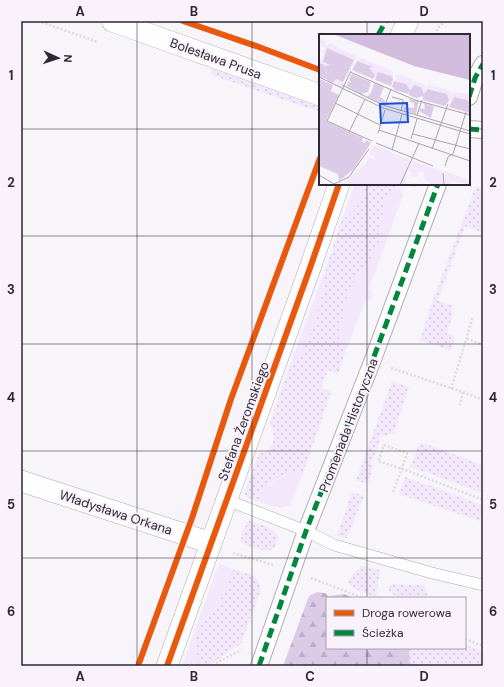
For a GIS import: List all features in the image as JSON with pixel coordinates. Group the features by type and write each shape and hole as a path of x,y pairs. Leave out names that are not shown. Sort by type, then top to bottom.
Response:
{"street":[{"name":"Bolesława Prusa","path":"112,21 319,95"},
{"path":"401,34 408,21"},
{"path":"470,94 475,78 483,64"},
{"path":"470,129 483,130"},
{"name":"Stefana Żeromskiego","path":"167,666 339,185"},
{"name":"Promenada Historyczna","path":"259,666 306,531 372,362 438,185"},
{"name":"Władysława Orkana","path":"21,481 168,529 185,536 211,543"}],"lane":[{"path":"227,500 306,531 334,545 425,571 483,585"}],"path":[{"path":"436,34 437,29 445,21"},
{"path":"451,389 473,316"},
{"path":"467,339 483,345"},
{"path":"372,362 483,400"},
{"path":"460,405 463,392"},
{"path":"394,492 402,469 407,453 384,445 378,462 402,469 483,500"},
{"path":"466,638 483,646"}],"shaded area":[{"path":"211,69 319,107 319,112 212,75"},
{"path":"483,183 483,233 465,226 438,300 453,306 453,312 454,309 447,334 455,337 451,351 420,340 433,300 476,186 481,188"},
{"path":"355,185 364,185 363,195 358,205 351,214 342,220"},
{"path":"364,185 397,186 386,200 379,242 374,253 357,277 341,344 345,353 338,374 328,370 321,388 331,392 303,474 293,473 282,476 272,482 263,491 258,501 249,498 244,494 245,491 259,453 265,452 272,446 274,437 270,423 287,373 304,348 322,296 326,268 342,220 359,204"},
{"path":"397,186 400,188 403,195 369,289 373,293 372,297 365,301 345,353 341,344 341,325 346,300 351,286 374,253 379,242 386,200"},
{"path":"326,268 321,299 309,338 298,358 287,373"},
{"path":"392,381 409,387 394,433 381,437 371,465 373,466 368,484 356,480"},
{"path":"420,442 483,465 483,493 410,467"},
{"path":"292,473 303,474 290,505 286,507 270,506 258,501 264,491 272,483"},
{"path":"405,477 483,505 483,512 480,521 399,494"},
{"path":"352,492 364,496 348,536 346,538 337,536"},
{"path":"249,521 266,526 276,534 278,537 273,548 264,550 241,543 243,531"},
{"path":"224,565 232,569 225,590 215,609 197,632 195,644 198,666 182,666 218,566"},
{"path":"362,566 380,570 376,597 351,587 348,581"},
{"path":"232,569 255,577 260,584 261,589 241,644 209,666 198,666 195,644 197,632 220,600"},
{"path":"392,584 422,585 425,587 426,597 398,597 389,591 389,586"},
{"path":"466,644 483,652 483,666 410,666 409,649 466,649"}],"green space":[{"path":"317,592 325,593 329,596 344,594 352,597 326,597 326,649 409,649 410,666 283,666 309,596"}],"marked path":[{"path":"379,34 386,21"},
{"path":"470,94 475,78 483,64"},
{"path":"470,129 483,130"},
{"path":"259,666 306,531 372,362 438,185"}],"cycle path":[{"path":"183,21 319,70"},
{"path":"138,666 192,518 231,399 319,161"},
{"path":"167,666 339,185"}]}
